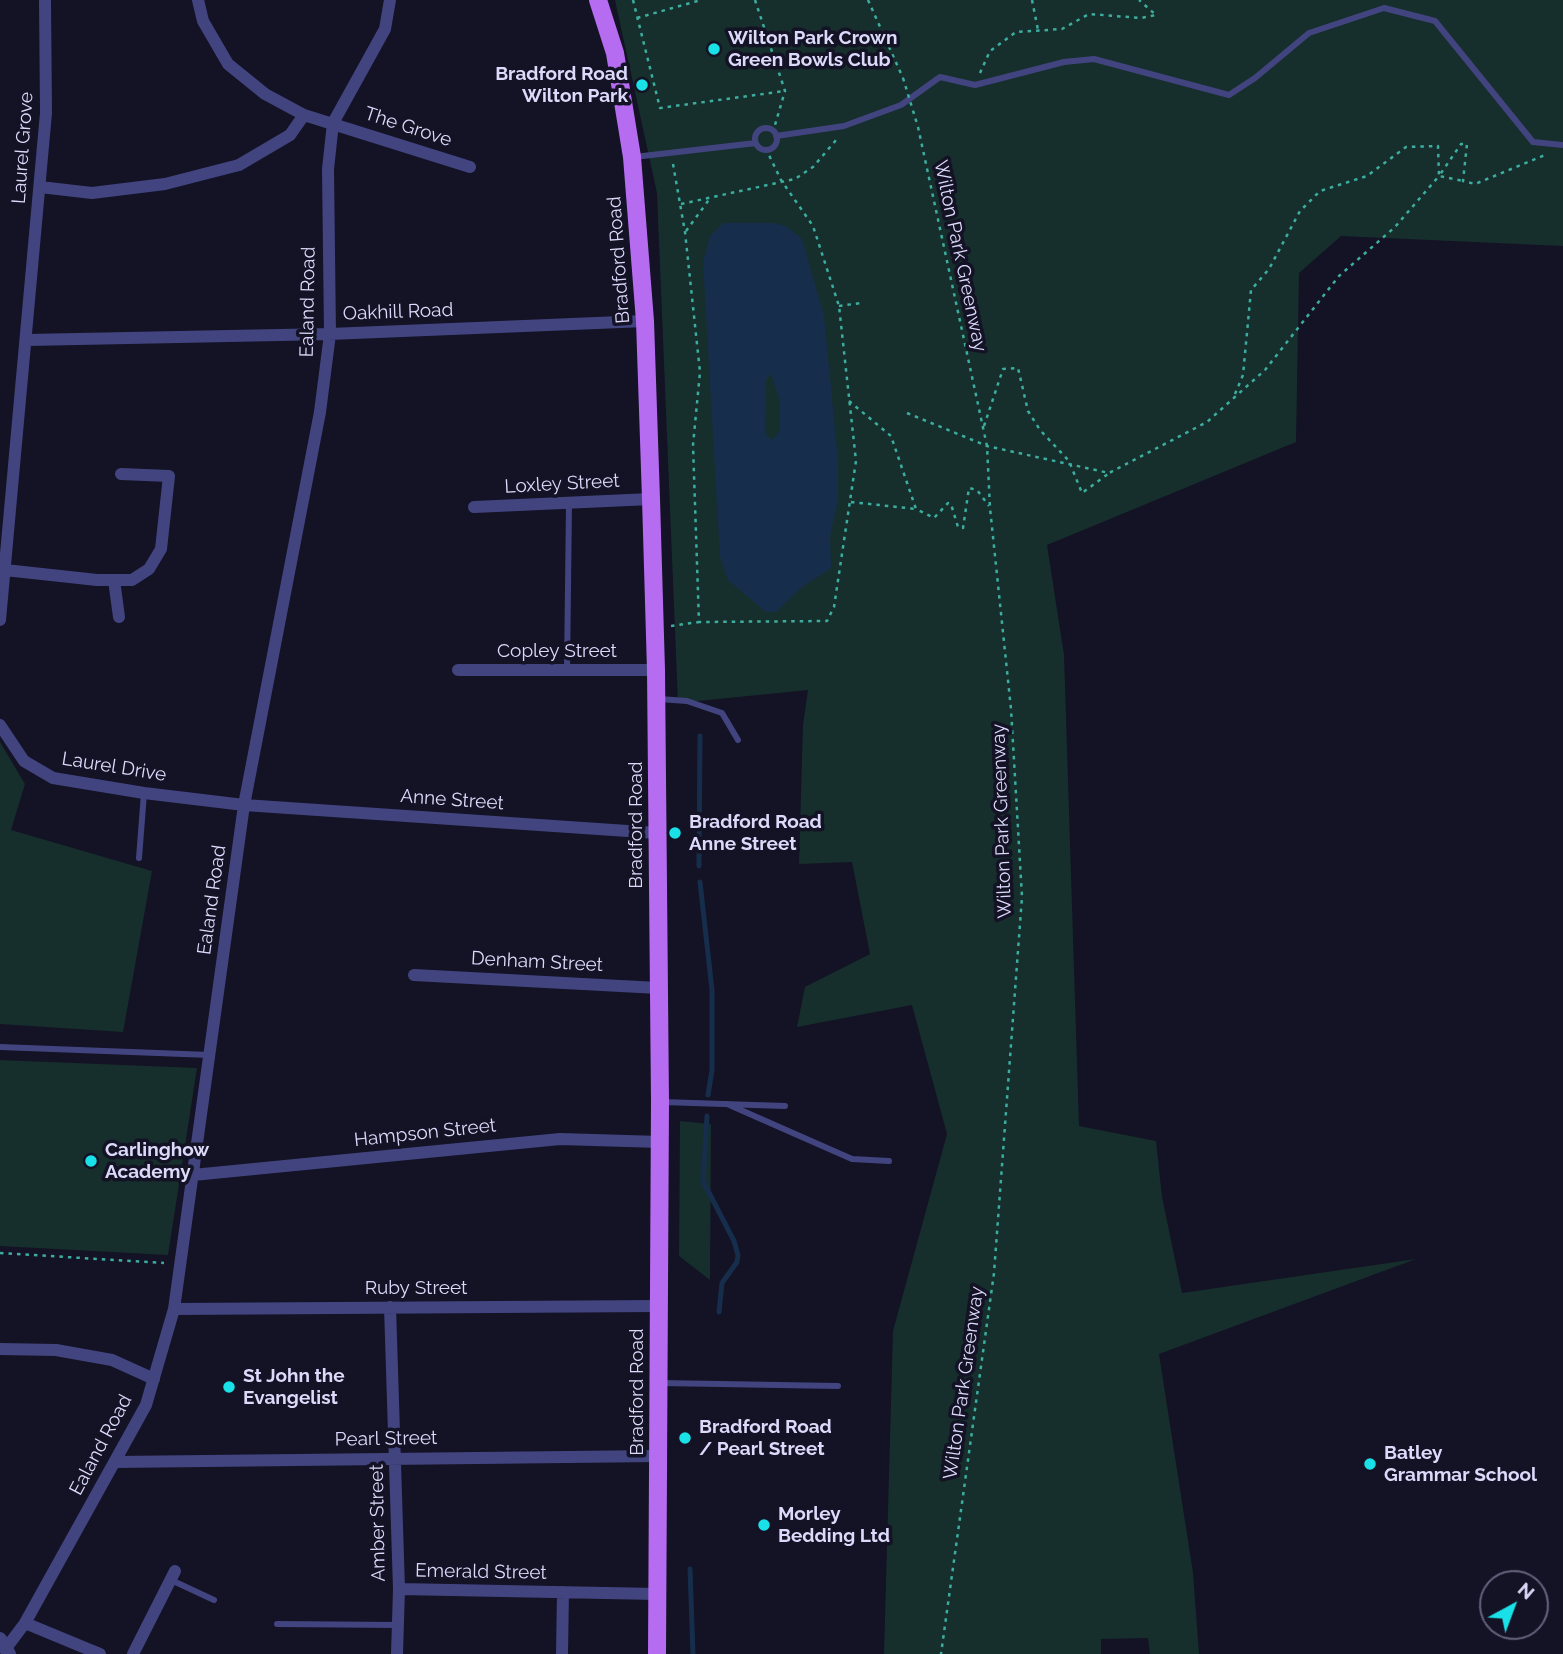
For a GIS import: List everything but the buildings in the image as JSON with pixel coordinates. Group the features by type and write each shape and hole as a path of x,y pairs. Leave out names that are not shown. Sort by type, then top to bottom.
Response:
{"main road":[{"name":"Bradford Road","path":"598,0 615,53 632,157 645,321 657,699 660,1102 657,1654"}],"street":[{"name":"Laurel Grove","path":"27,340 46,113 45,0"},
{"name":"The Grove","path":"198,0 204,21 228,64 265,94 304,115 470,167"},
{"path":"333,123 385,29 390,0"},
{"path":"40,187 92,193 165,184 239,165 290,135 304,115"},
{"name":"Ealand Road","path":"5,1647 25,1623 146,1405 174,1309 244,805 320,412 330,334 328,169 333,123"},
{"name":"Oakhill Road","path":"27,340 330,334 645,321"},
{"path":"0,620 27,340"},
{"path":"5,569 114,580 132,580 149,569 161,549 169,476 121,474"},
{"name":"Loxley Street","path":"474,507 651,499"},
{"path":"114,580 119,617"},
{"name":"Copley Street","path":"458,670 656,670"},
{"name":"Laurel Drive","path":"0,725 24,761 53,778 144,793 244,805"},
{"name":"Anne Street","path":"244,805 657,833"},
{"name":"Denham Street","path":"414,975 658,988"},
{"name":"Hampson Street","path":"193,1175 560,1139 660,1142"},
{"name":"Ruby Street","path":"174,1309 658,1306"},
{"name":"Amber Street","path":"390,1307 399,1589 397,1654"},
{"path":"0,1349 56,1350 112,1360 154,1380"},
{"name":"Pearl Street","path":"115,1462 658,1456"},
{"path":"133,1654 173,1575"},
{"name":"Emerald Street","path":"399,1589 657,1594"},
{"name":"Emerald Street","path":"562,1654 563,1592"},
{"path":"25,1623 100,1654"}],"lane":[{"path":"756,143 755,136 761,129 775,134 844,126 901,105 940,77 975,85 1064,62 1094,59 1229,94 1255,78 1309,33 1384,8 1435,21 1533,142 1563,145"},
{"path":"632,157 756,143 766,149 774,145 775,134"},
{"path":"567,670 569,503"},
{"path":"657,699 687,701 722,713 738,740"},
{"path":"139,859 144,793"},
{"path":"0,1047 210,1055"},
{"path":"660,1102 785,1106"},
{"path":"727,1104 852,1159 889,1161"},
{"path":"658,1383 838,1386"},
{"path":"173,1575 214,1600"},
{"path":"277,1623 397,1625"}],"path":[{"path":"633,0 660,108 785,91"},
{"path":"637,18 701,0"},
{"path":"755,0 785,91 775,134"},
{"name":"Wilton Park Greenway","path":"868,0 903,78 918,127 987,446 990,508 1011,709 1022,897 993,1273 941,1654"},
{"path":"1032,0 1038,30"},
{"path":"975,85 990,51 1016,32 1062,29 1089,14 1141,18 1156,15 1139,0"},
{"path":"681,204 795,179 813,167 833,145 844,126"},
{"path":"987,446 984,426 1003,369 1018,368 1028,411 1040,430 1070,464 1082,493 1088,491 1109,473 1206,422 1265,370 1339,276 1395,227 1439,176 1461,144 1467,144 1463,181"},
{"path":"1234,397 1243,375 1251,290 1269,269 1300,211 1320,191 1367,176 1405,146 1438,146 1439,176"},
{"path":"654,628 699,622 827,621 834,607 856,461 839,306 813,226 781,180 766,149"},
{"path":"670,151 685,232 700,372 693,445 699,622"},
{"path":"1439,176 1475,184 1550,153"},
{"path":"685,232 711,197"},
{"path":"839,306 861,303"},
{"path":"849,401 891,436 916,509"},
{"path":"908,412 987,446 1109,473"},
{"path":"851,502 916,509 934,518 948,503 951,504 958,527 963,528 970,488 977,490 990,508"},
{"path":"0,1254 181,1264"}],"green space":[{"path":"615,0 1563,0 1563,246 1341,236 1299,273 1296,442 1047,545 1064,655 1079,1126 1156,1141 1162,1197 1182,1293 1416,1259 1159,1354 1193,1573 1199,1654 1150,1654 1148,1638 1101,1639 1101,1654 884,1654 893,1331 947,1134 912,1005 797,1027 805,987 870,954 852,862 799,864 803,725 808,690 678,703 657,193"},
{"path":"0,742 25,784 11,830 152,871 123,1032 0,1024"},
{"name":"Carlinghow Academy","path":"0,1060 197,1068 168,1255 0,1246"},
{"path":"680,1121 711,1124 710,1280 679,1256"}],"water":[{"path":"723,223 773,223 786,226 802,239 824,316 838,460 838,500 830,536 831,568 801,588 776,612 766,612 728,580 720,557 703,262 710,236","holes":["771,374 780,401 780,431 772,440 765,434 766,380"]}],"waterway":[{"path":"699,866 700,736"},
{"path":"700,882 712,990 712,1070 708,1095"},
{"path":"707,1116 703,1181 734,1241 738,1255 737,1262 722,1283 719,1312"},
{"path":"690,1569 693,1654"}],"place":[{"name":"Wilton Park Crown Green Bowls Club","path":"714,49"},
{"name":"Bradford Road Wilton Park","path":"642,85"},
{"name":"Bradford Road Anne Street","path":"675,833"},
{"name":"Carlinghow Academy","path":"91,1161"},
{"name":"St John the Evangelist","path":"229,1387"},
{"name":"Bradford Road / Pearl Street","path":"685,1438"},
{"name":"Batley Grammar School","path":"1370,1464"},
{"name":"Morley Bedding Ltd","path":"764,1525"}]}
